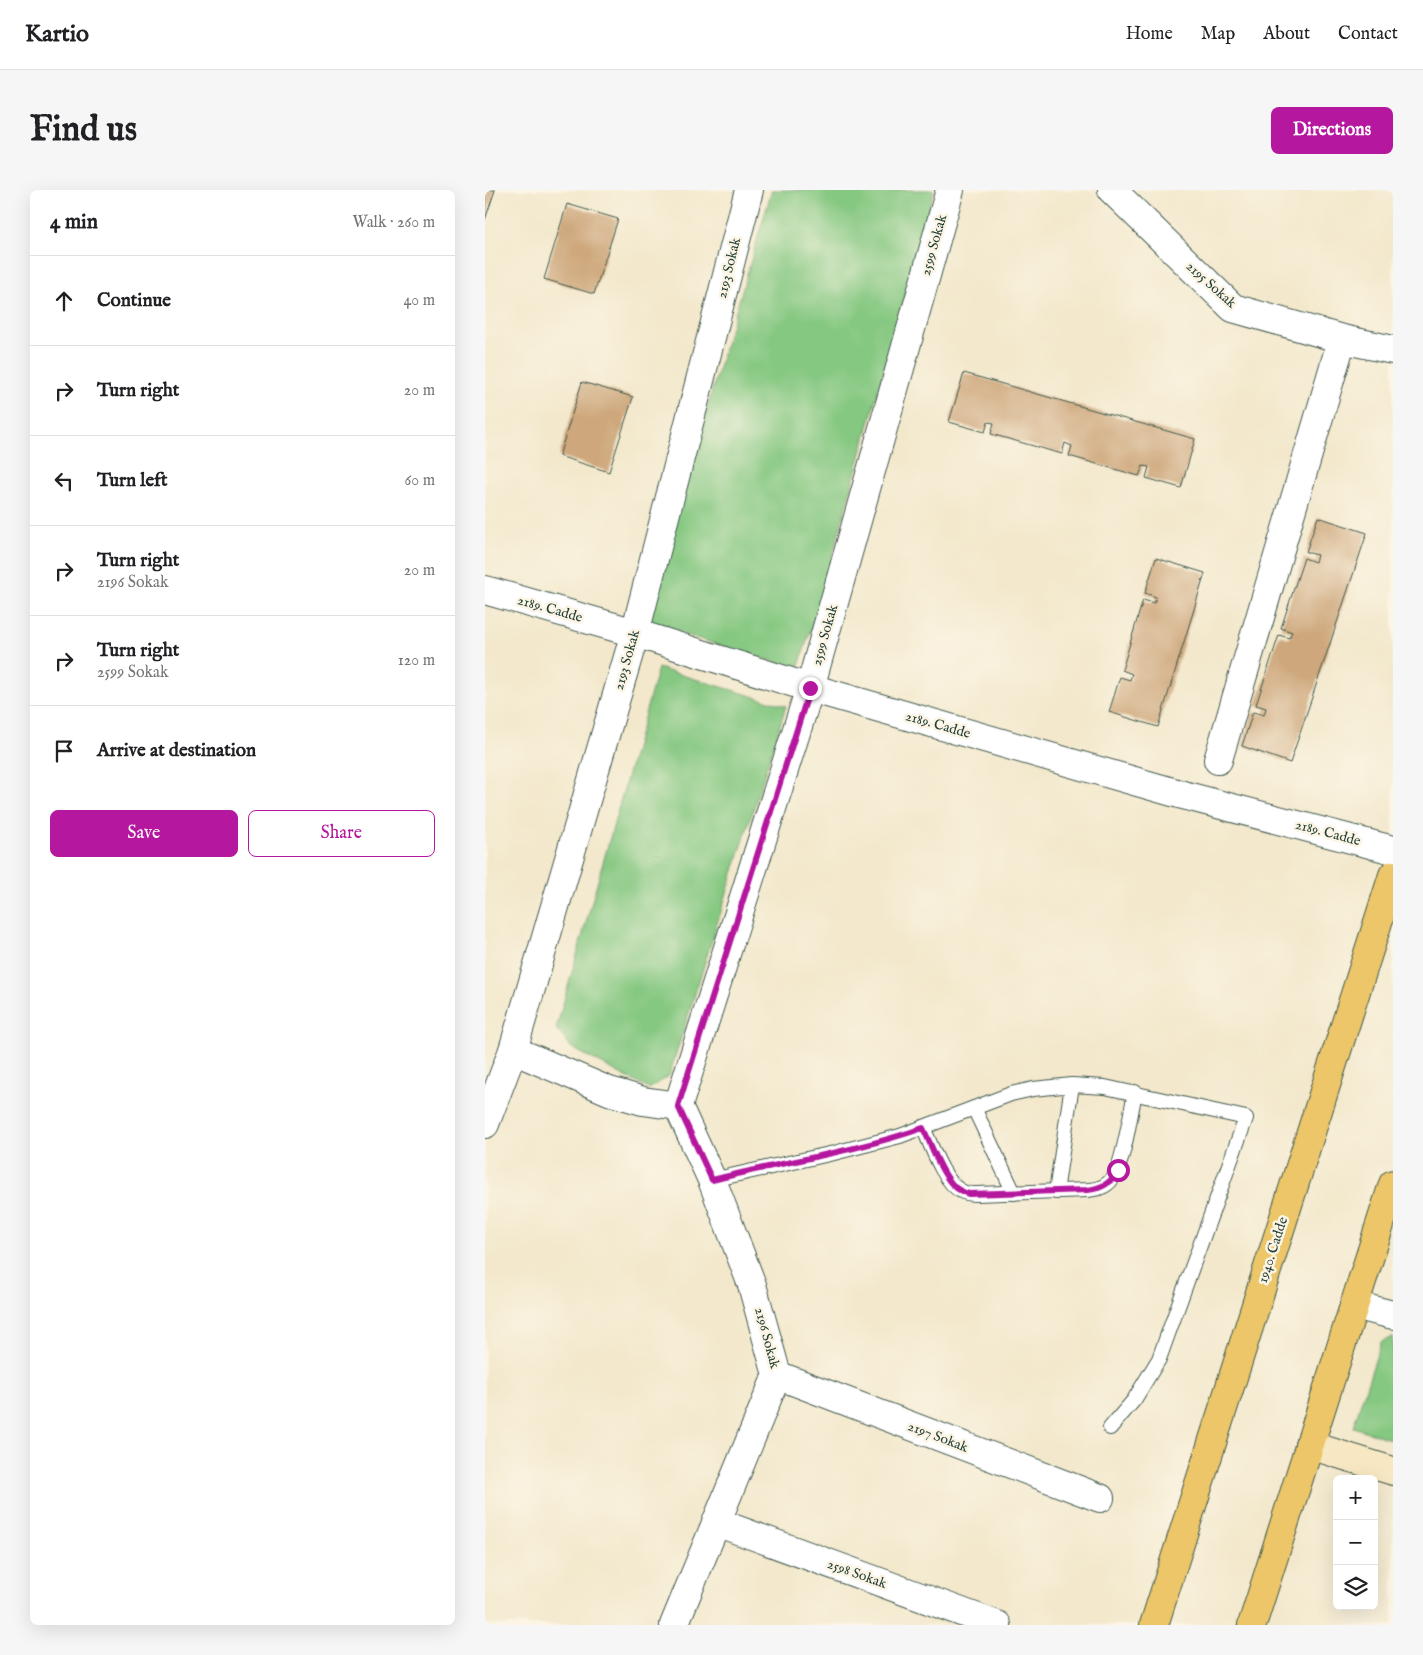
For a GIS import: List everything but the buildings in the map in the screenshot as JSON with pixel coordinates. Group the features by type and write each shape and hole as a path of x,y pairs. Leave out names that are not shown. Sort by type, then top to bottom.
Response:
{"main road":[{"name":"1940. Cadde","path":"1154,1625 1393,874"},
{"path":"1252,1625 1393,1184"}],"street":[{"name":"2193 Sokak","path":"485,1124 513,1050 635,633 749,190"},
{"name":"2599 Sokak","path":"678,1106 810,688 950,190"},
{"name":"2195 Sokak","path":"1112,190 1233,308 1342,339 1393,350"},
{"path":"1218,760 1342,339"},
{"name":"2189. Cadde","path":"485,590 635,633 810,688 1183,795 1393,850"},
{"path":"513,1050 609,1091 643,1100 678,1106"},
{"name":"2196 Sokak","path":"674,1625 777,1375 752,1285 712,1180 678,1106"},
{"path":"1354,1305 1393,1315"},
{"name":"2197 Sokak","path":"777,1375 1100,1498"},
{"path":"1309,1445 1393,1471"},
{"name":"2598 Sokak","path":"716,1522 997,1625"}],"lane":[{"path":"1056,1192 1072,1085"},
{"path":"712,1180 834,1153 900,1136 1011,1094 1033,1089 1072,1085 1105,1087 1135,1092 1246,1118 1159,1359 1134,1400 1110,1428"},
{"path":"923,1128 947,1177 953,1185 969,1194 1098,1189 1108,1184 1118,1170 1135,1092"},
{"path":"974,1108 1014,1193"}],"green space":[{"path":"772,190 934,190 822,593 798,669 650,624 649,602"},
{"path":"658,668 786,706 669,1076 649,1089 572,1048 556,1029"},
{"path":"1393,1337 1393,1440 1353,1427 1381,1342"}],"route":[{"path":"810,688 678,1106 712,1180 834,1153 923,1128 947,1177 953,1185 969,1194 1098,1189 1108,1184 1118,1170"}]}
